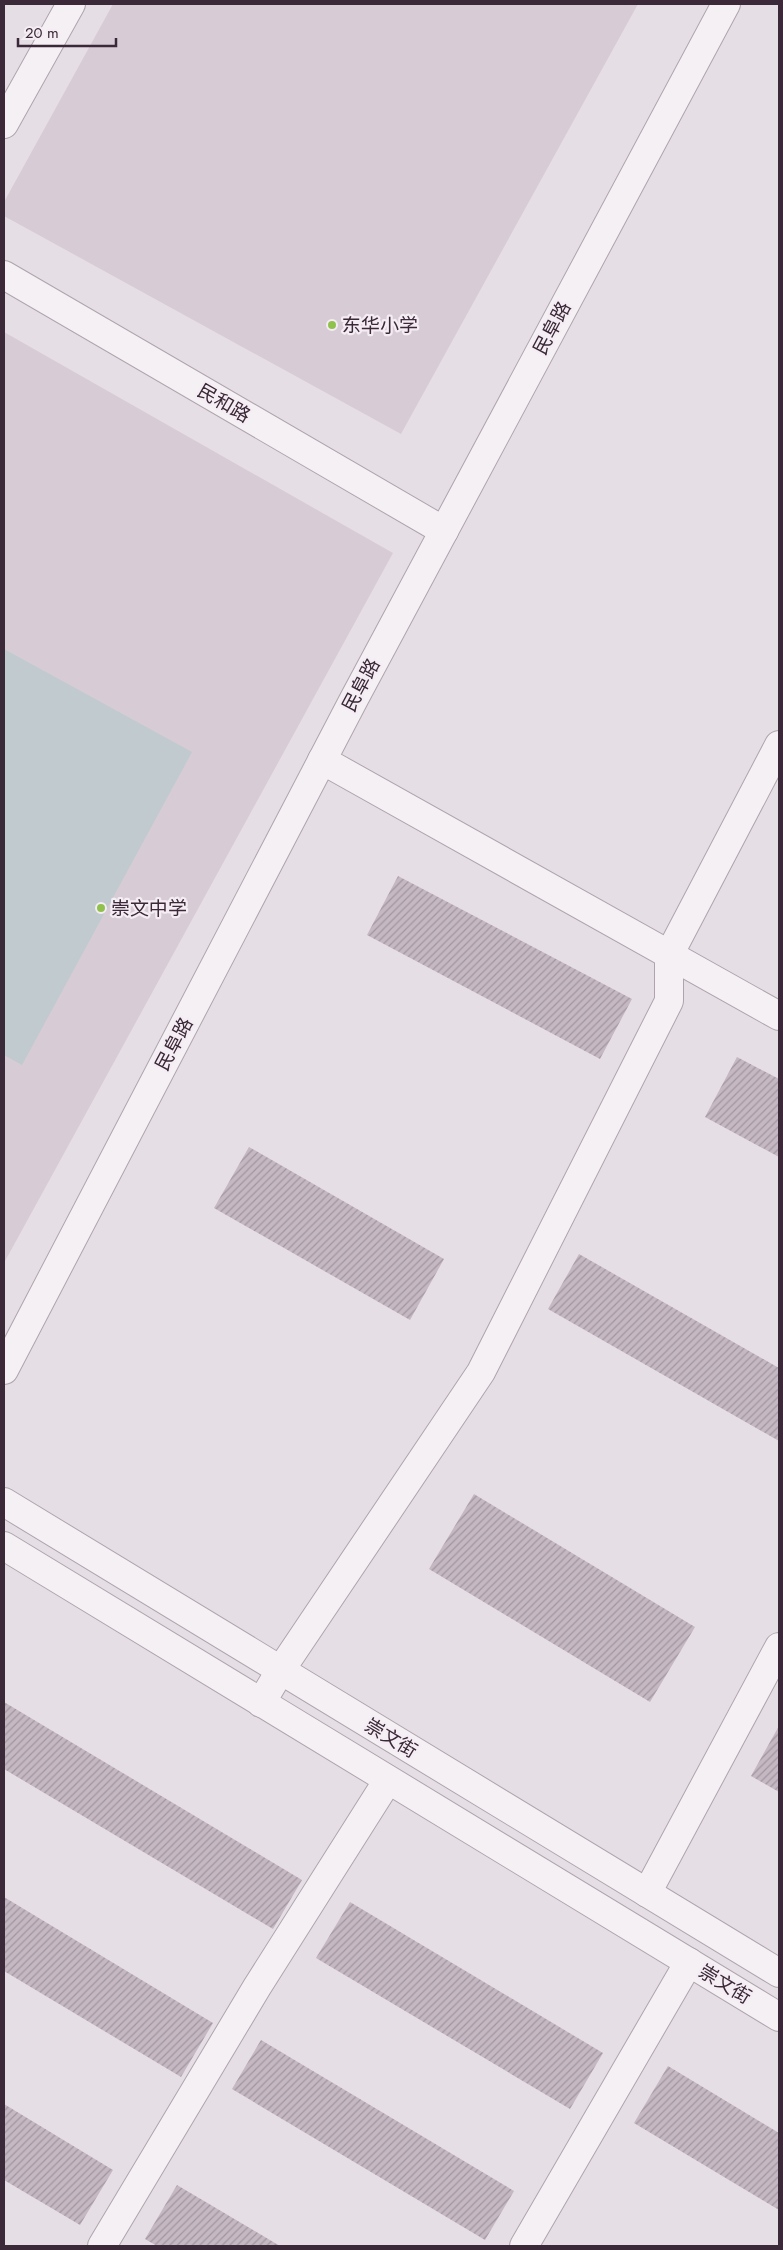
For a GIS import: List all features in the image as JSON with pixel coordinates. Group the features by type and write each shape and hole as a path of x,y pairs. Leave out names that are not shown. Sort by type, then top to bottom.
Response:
{"street":[{"path":"4,124 71,4"},
{"name":"民阜路","path":"4,1370 322,760 726,4"},
{"name":"民和路","path":"4,275 444,531"},
{"path":"260,1703 481,1372 669,1001 669,955 779,745"},
{"path":"322,760 779,1016"},
{"name":"崇文街","path":"4,1502 779,1973"},
{"name":"崇文街","path":"4,1546 779,2016"},
{"path":"647,1893 779,1647"},
{"path":"102,2246 257,1987 388,1780"},
{"path":"524,2246 689,1962"}],"shaded area":[{"name":"东华小学","path":"113,4 638,4 401,434 4,216 4,202"},
{"name":"崇文中学","path":"4,332 393,553 4,1263"},
{"path":"4,649 192,752 22,1065 4,1055"}],"building":[{"path":"398,876 632,999 600,1059 367,935"},
{"path":"737,1057 779,1079 779,1157 705,1117"},
{"path":"249,1147 444,1259 410,1320 214,1208"},
{"path":"579,1254 779,1368 779,1441 548,1309"},
{"path":"474,1494 695,1627 650,1702 429,1569"},
{"path":"4,1702 302,1880 273,1929 4,1769"},
{"path":"779,1726 779,1792 751,1776"},
{"path":"4,1897 213,2023 181,2077 4,1971"},
{"path":"350,1902 603,2053 570,2109 316,1958"},
{"path":"261,2040 514,2191 485,2240 232,2089"},
{"path":"668,2066 779,2133 779,2210 634,2123"},
{"path":"4,2104 113,2170 80,2225 4,2180"},
{"path":"177,2185 280,2246 157,2246 145,2239"}],"place":[{"name":"东华小学","path":"332,325"},
{"name":"崇文中学","path":"101,908"}]}
